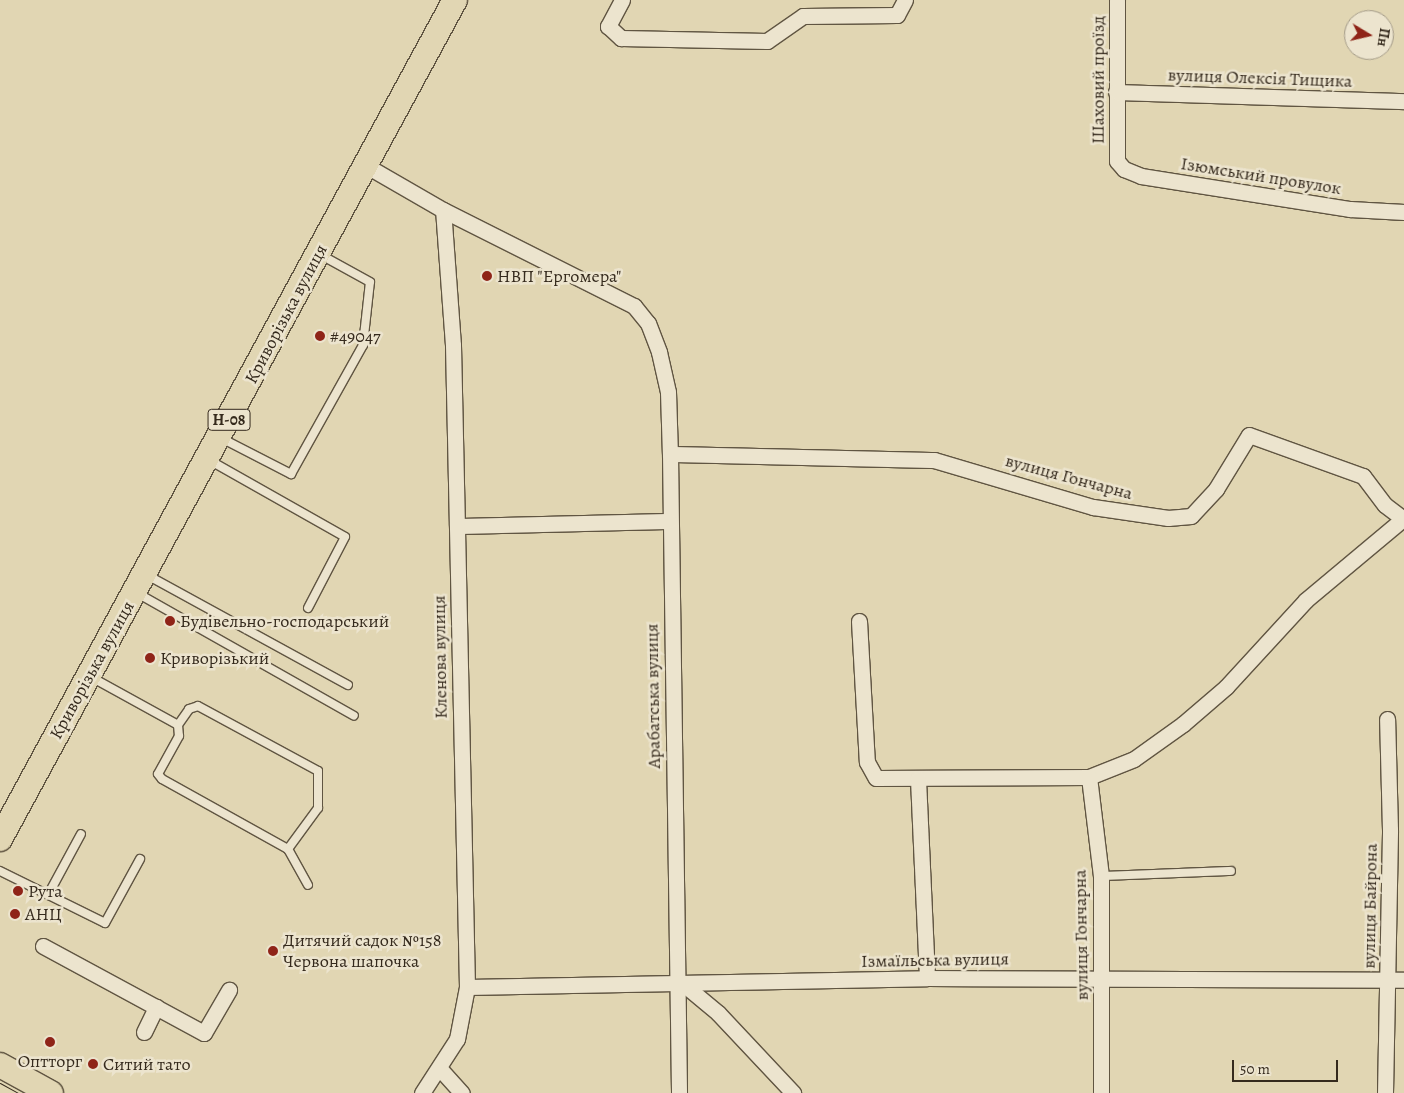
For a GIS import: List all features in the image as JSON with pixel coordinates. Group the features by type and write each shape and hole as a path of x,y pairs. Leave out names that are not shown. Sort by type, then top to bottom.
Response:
{"main road":[{"name":"Криворізька вулиця","path":"4,827 208,459 455,0"},
{"path":"0,1065 51,1093"}],"street":[{"path":"622,0 608,26 620,38 767,41 803,16 840,7 897,15 905,0"},
{"name":"Шаховий проїзд","path":"1117,0 1117,161"},
{"name":"вулиця Олексія Тищика","path":"1116,92 1404,101"},
{"name":"Ізюмський провулок","path":"1117,161 1141,176 1350,209 1404,212"},
{"path":"365,165 443,210"},
{"name":"Арабатська вулиця","path":"443,210 634,306 648,322 659,352 668,392 670,454 679,1093"},
{"name":"Кленова вулиця","path":"422,1093 441,1070 457,1039 467,987 453,345 443,210"},
{"name":"вулиця Гончарна","path":"670,454 934,460 1093,506 1168,518 1191,516 1216,489 1249,435 1362,476 1384,505 1403,518 1306,600 1226,687 1182,724 1134,759 1089,777 876,778 867,762 859,620"},
{"path":"456,526 670,521"},
{"name":"вулиця Байрона","path":"1385,1093 1388,980 1397,830 1387,719"},
{"name":"вулиця Гончарна","path":"1089,777 1101,876 1101,1093"},
{"path":"918,779 927,978"},
{"path":"43,946 204,1033 229,990"},
{"name":"Ізмаїльська вулиця","path":"467,987 927,978 1100,977 1404,980"},
{"path":"678,983 718,1013 793,1093"},
{"path":"144,1032 156,1007"},
{"path":"441,1070 462,1093"}],"lane":[{"path":"219,437 291,474 363,345 370,282 319,254"},
{"path":"208,459 345,537 308,608"},
{"path":"140,583 348,685"},
{"path":"140,583 354,716"},
{"path":"89,676 178,725"},
{"path":"288,849 318,808 321,790 318,771 198,706 188,710 178,725 179,736 160,768 162,779 288,849 308,885"},
{"path":"48,895 81,834"},
{"path":"0,871 105,923 140,859"},
{"path":"1101,876 1231,871"}],"tram line":[{"path":"0,1083 18,1093"}],"place":[{"name":"НВП \"Ергомера\"","path":"487,276"},
{"name":"#49047","path":"320,336"},
{"name":"Будівельно-господарський","path":"170,621"},
{"name":"Криворізький","path":"150,658"},
{"name":"Рута","path":"18,891"},
{"name":"АНЦ","path":"15,914"},
{"name":"Дитячий садок №158 Червона шапочка","path":"273,951"},
{"name":"Оптторг","path":"50,1042"},
{"name":"Ситий тато","path":"93,1064"}]}
